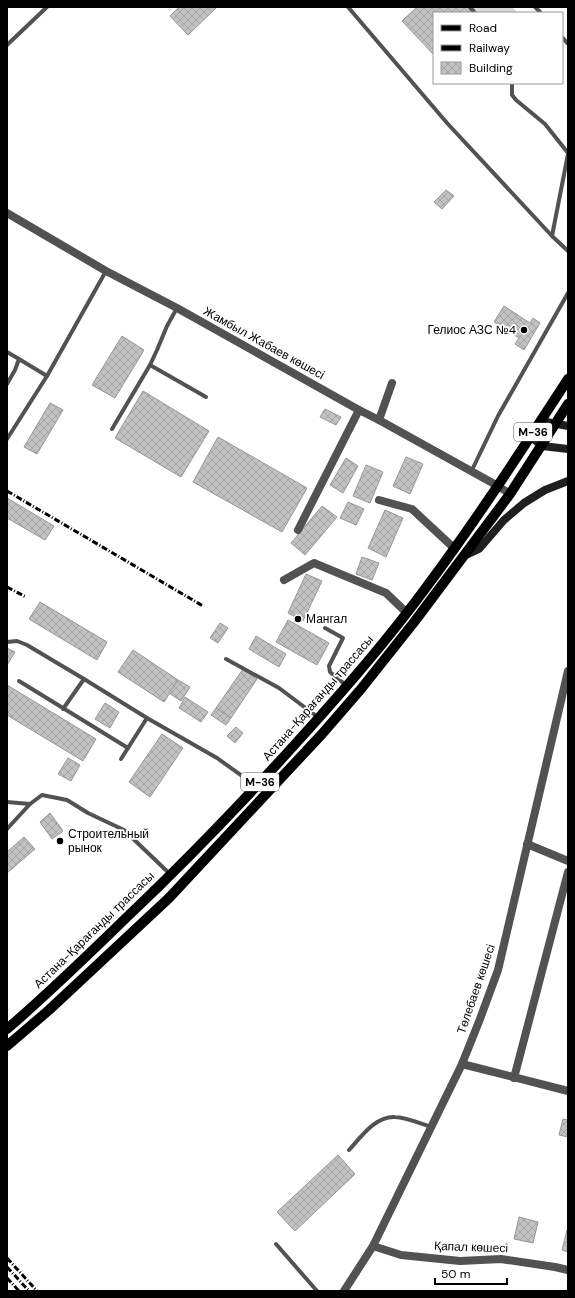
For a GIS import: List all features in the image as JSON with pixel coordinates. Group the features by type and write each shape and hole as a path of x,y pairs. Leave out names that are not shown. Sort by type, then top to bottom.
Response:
{"main road":[{"name":"Астана-Қарағанды трассасы","path":"7,1029 34,1006 171,875 256,787 347,687 407,613 454,549 498,486 568,379"},
{"name":"Астана-Қарағанды трассасы","path":"7,1046 49,1010 169,898 322,734 361,689 415,621 510,494 568,404"},
{"path":"541,421 568,426"},
{"path":"531,436 542,446 568,449"},
{"path":"462,558 479,549 504,520 524,503 545,490 568,481"}],"street":[{"name":"Жамбыл Жабаев көшесі","path":"7,213 106,271 177,308 510,494"},
{"path":"379,420 392,383"},
{"path":"298,530 359,410"},
{"path":"378,500 412,509 454,549"},
{"path":"284,580 314,563 386,593 407,613"},
{"name":"Төлебаев көшесі","path":"344,1291 373,1246 462,1064 498,970 568,671"},
{"path":"527,844 568,861"},
{"path":"514,1078 568,872"},
{"path":"462,1064 568,1091"},
{"name":"Қапал көшесі","path":"373,1246 401,1256 460,1261 501,1259 568,1270"}],"lane":[{"path":"7,45 47,7"},
{"path":"348,7 447,123 552,236 568,251"},
{"path":"512,84 512,95 516,100 545,124 568,154 552,236"},
{"path":"7,439 47,376 106,271"},
{"path":"471,472 498,416 568,293"},
{"path":"112,430 150,365 167,326 177,308"},
{"path":"7,352 47,376"},
{"path":"7,384 19,359"},
{"path":"150,365 206,397"},
{"path":"325,628 342,638 329,666 330,672 347,687"},
{"path":"7,642 17,641 27,645 147,718 217,758 256,787"},
{"path":"226,660 279,688 319,718"},
{"path":"63,709 84,679"},
{"path":"19,681 128,748"},
{"path":"121,759 147,718"},
{"path":"7,829 30,804 42,795 66,800 88,813 124,830 171,875"},
{"path":"7,802 30,804"},
{"path":"349,1150 374,1123 386,1117 396,1117 431,1127"},
{"path":"276,1244 317,1291"}],"shaded area":[{"path":"471,7 512,7 517,12 476,12"}],"building":[{"path":"179,7 217,7 188,35 170,16"},
{"path":"417,7 467,7 472,12 433,12 433,54 402,21"},
{"path":"446,190 454,196 442,209 434,202"},
{"path":"504,306 530,323 533,318 540,323 524,350 515,344 519,338 494,322"},
{"path":"122,336 144,350 115,398 92,385"},
{"path":"143,391 209,431 181,477 115,438"},
{"path":"50,403 63,410 37,454 24,447"},
{"path":"325,409 341,417 336,425 320,417"},
{"path":"218,437 307,488 282,532 193,482"},
{"path":"406,457 423,464 410,494 393,486"},
{"path":"346,458 358,466 343,493 330,485"},
{"path":"366,465 383,472 370,503 353,496"},
{"path":"7,498 54,526 45,540 7,518"},
{"path":"348,502 364,509 356,525 340,518"},
{"path":"322,506 337,517 305,555 291,543"},
{"path":"385,510 403,518 386,557 368,548"},
{"path":"362,557 379,563 372,580 356,574"},
{"path":"306,574 322,581 303,621 288,613"},
{"path":"40,602 107,642 97,660 29,619"},
{"path":"288,620 329,643 317,665 276,642"},
{"path":"220,623 228,628 218,643 210,638"},
{"path":"256,636 286,654 279,667 249,649"},
{"path":"7,648 15,652 7,665"},
{"path":"133,650 178,680 164,702 118,672"},
{"path":"243,669 257,679 231,718 216,708"},
{"path":"178,680 190,687 181,701 169,693"},
{"path":"7,685 96,739 83,761 7,715"},
{"path":"185,697 208,712 201,722 179,708"},
{"path":"105,703 119,712 110,728 95,719"},
{"path":"216,708 231,718 226,725 211,715"},
{"path":"236,727 243,733 235,743 227,736"},
{"path":"162,734 183,748 150,797 129,782"},
{"path":"68,758 80,765 71,781 58,774"},
{"path":"50,813 63,831 52,839 40,822"},
{"path":"24,837 35,849 7,873 7,852"},
{"path":"563,1119 568,1120 568,1137 559,1135"},
{"path":"338,1155 355,1174 295,1231 277,1212"},
{"path":"519,1217 538,1222 533,1243 514,1239"},
{"path":"568,1230 568,1252 562,1250"}],"railway":[{"path":"7,491 203,606"},
{"path":"7,587 26,597"},
{"path":"7,1258 37,1291"},
{"path":"7,1267 29,1291"},
{"path":"7,1278 19,1291"}],"place":[{"name":"Гелиос АЗС №4","path":"524,330"},
{"name":"Мангал","path":"298,619"},
{"name":"Строительный рынок","path":"60,841"}]}
